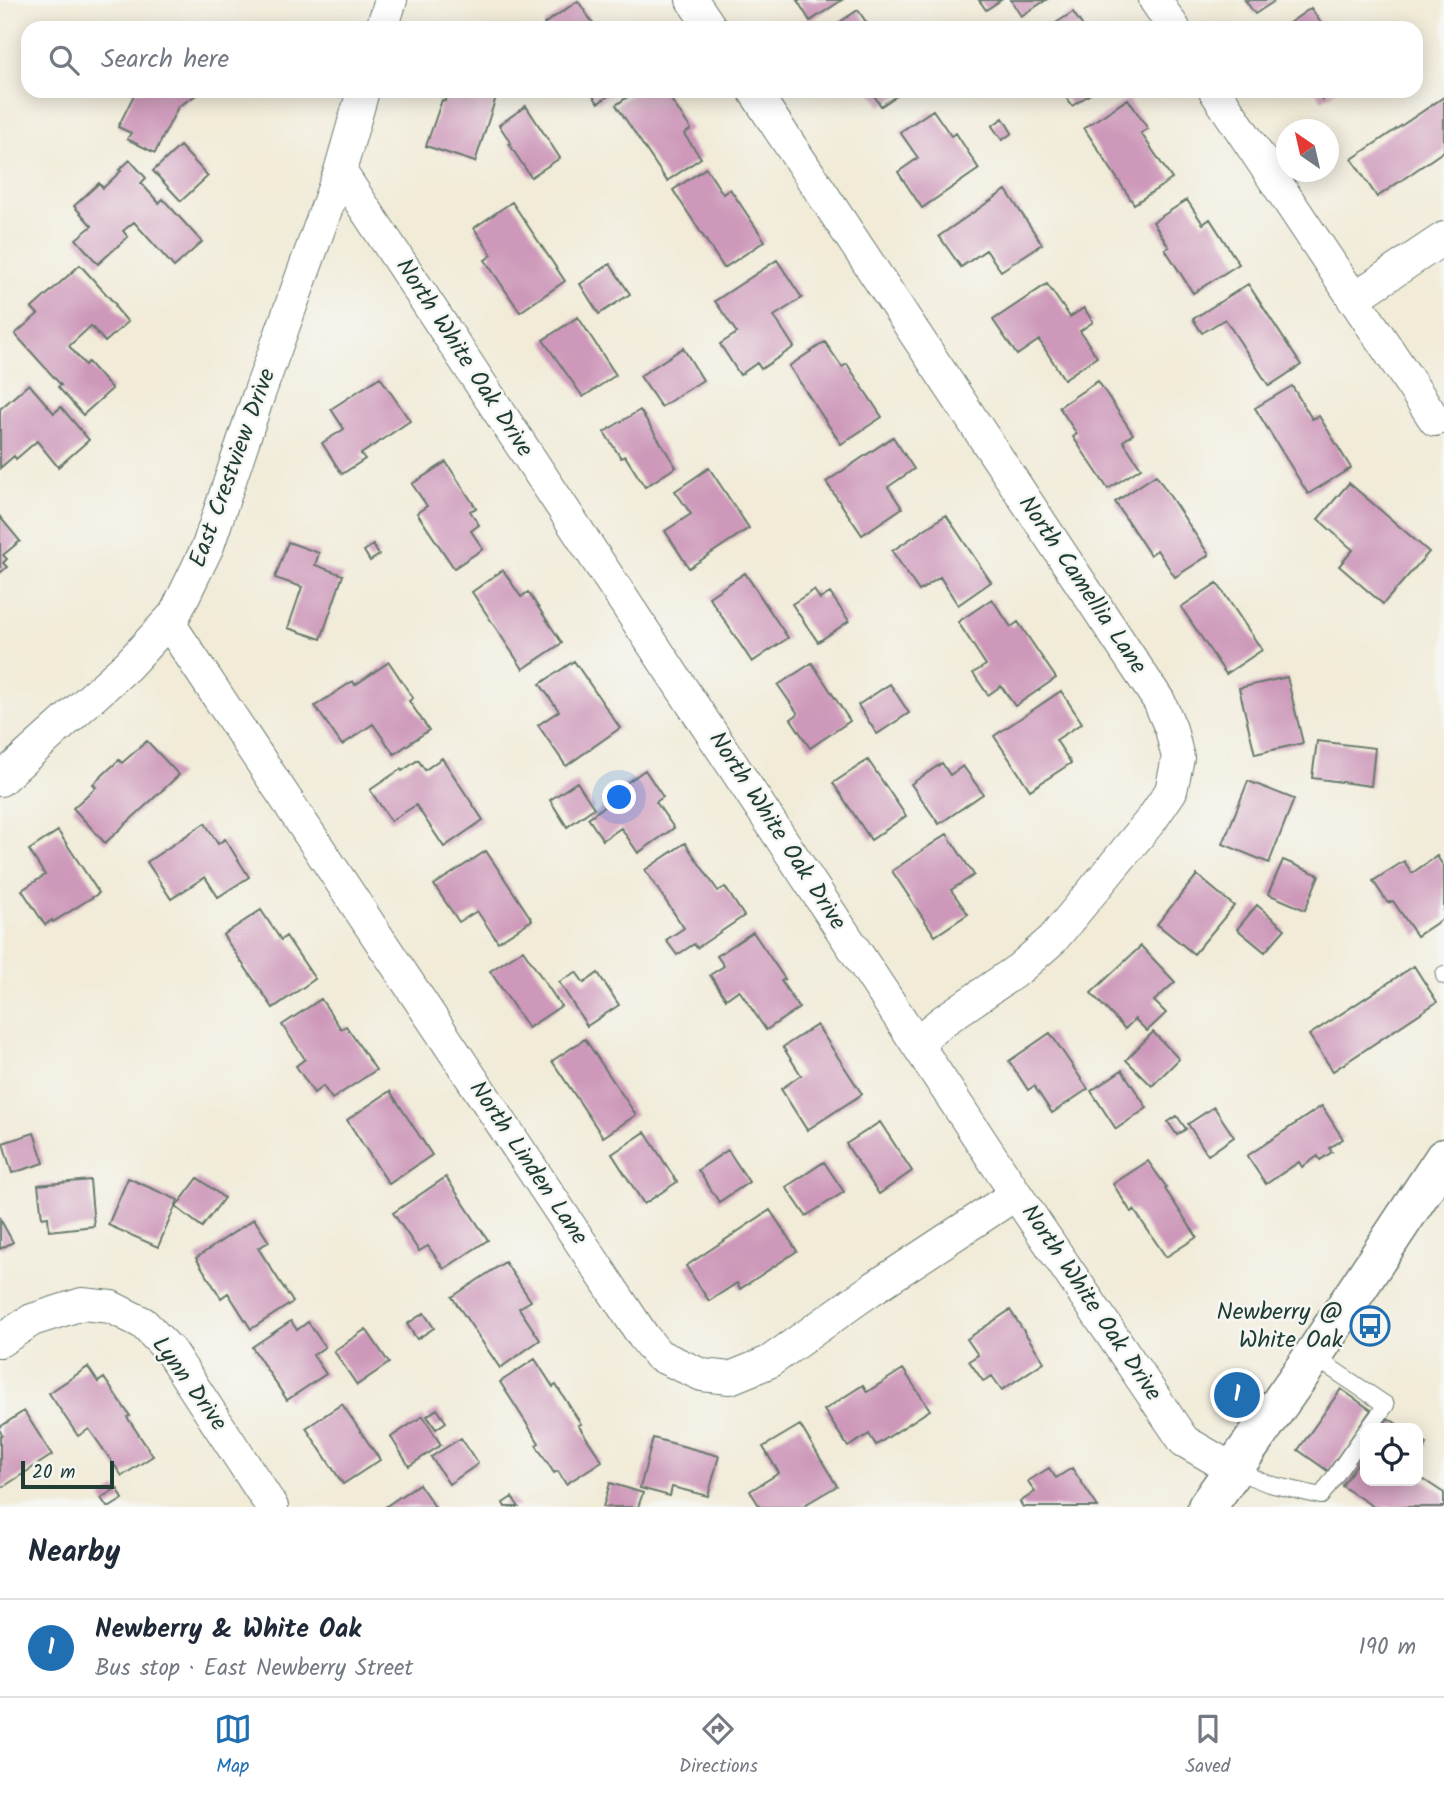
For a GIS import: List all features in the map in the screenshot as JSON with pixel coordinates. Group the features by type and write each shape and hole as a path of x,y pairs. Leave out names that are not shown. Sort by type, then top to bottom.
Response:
{"main road":[{"path":"1207,1507 1314,1356 1444,1158"}],"street":[{"path":"384,21 391,0"},
{"path":"692,0 706,21"},
{"path":"1155,0 1169,21"},
{"name":"East Crestview Drive","path":"0,779 128,665 175,614 208,546 340,171 361,98"},
{"name":"North Camellia Lane","path":"759,98 1159,701 1171,729 1178,758 1171,791 1152,819 1053,939 1019,969 916,1042"},
{"path":"1220,98 1435,420"},
{"name":"North White Oak Drive","path":"340,171 1016,1194 1184,1441 1234,1470"},
{"path":"1353,299 1444,237"},
{"name":"North Linden Lane","path":"169,622 658,1355 702,1376 730,1378 769,1362 872,1289 1016,1194"},
{"name":"Lynn Drive","path":"0,1341 32,1320 82,1304 111,1307 143,1323 170,1351 272,1507"}],"lane":[{"path":"1314,1356 1386,1405 1373,1423"},
{"path":"1234,1470 1269,1484 1321,1496 1360,1440"}],"building":[{"path":"797,0 842,0 810,21"},
{"path":"979,0 1001,0 986,10"},
{"path":"1011,0 1046,0 1021,16"},
{"path":"1245,0 1276,0 1255,14"},
{"path":"578,1 591,21 548,21"},
{"path":"1311,8 1319,21 1292,21"},
{"path":"858,10 865,21 842,21"},
{"path":"1073,12 1079,21 1059,21"},
{"path":"1444,97 1444,151 1377,197 1352,159"},
{"path":"132,98 192,98 178,107 155,153 127,139 131,133 118,127"},
{"path":"446,98 496,98 475,162 426,146 442,100 445,101"},
{"path":"626,98 670,98 691,129 684,134 701,158 667,181 616,105"},
{"path":"876,98 893,98 881,106"},
{"path":"1066,98 1084,98 1072,106"},
{"path":"1128,99 1148,129 1141,133 1172,179 1134,204 1084,128"},
{"path":"526,106 560,158 531,177 499,125"},
{"path":"933,110 951,136 956,133 979,169 922,208 898,172 918,158 900,132"},
{"path":"1003,118 1012,133 1002,140 992,126"},
{"path":"180,146 208,176 181,201 153,171"},
{"path":"130,160 146,178 141,183 159,203 163,199 202,242 174,267 134,222 123,231 128,237 98,264 76,239 92,226 74,206 99,183 103,188"},
{"path":"706,168 723,194 730,189 765,241 724,268 673,190"},
{"path":"1006,190 1042,244 1001,271 986,250 961,267 939,236"},
{"path":"1187,200 1203,224 1210,219 1239,264 1193,293 1165,249 1169,247 1153,222"},
{"path":"512,202 565,281 520,312 485,260 492,255 474,228"},
{"path":"777,260 802,298 774,316 794,347 761,369 757,363 740,375 720,344 737,333 715,301"},
{"path":"610,264 630,294 599,314 580,284"},
{"path":"80,265 128,322 105,342 91,326 69,346 85,365 88,362 112,389 83,415 58,387 61,385 15,334 38,314 32,308"},
{"path":"1047,284 1070,317 1084,308 1093,322 1080,331 1097,357 1064,379 1039,340 1017,355 993,320"},
{"path":"1248,284 1301,365 1269,386 1225,319 1202,333 1193,319"},
{"path":"578,317 616,375 583,397 543,340"},
{"path":"825,342 842,367 847,364 882,417 841,444 789,366"},
{"path":"683,348 703,380 661,407 640,376"},
{"path":"380,377 410,421 361,454 365,459 342,474 322,443 344,429 331,409"},
{"path":"1098,381 1133,434 1123,441 1141,468 1108,489 1073,437 1077,434 1059,407"},
{"path":"29,384 54,413 61,407 89,440 58,467 37,441 16,459 14,456 0,468 0,409"},
{"path":"1292,386 1312,419 1319,416 1351,468 1308,494 1255,408"},
{"path":"640,410 676,467 645,487 625,456 621,458 604,432"},
{"path":"893,437 914,469 888,487 902,508 862,535 826,482"},
{"path":"446,462 476,508 470,511 479,525 471,531 483,549 454,568 417,513 427,506 412,484"},
{"path":"709,468 749,528 689,568 665,531 691,514 675,491"},
{"path":"1156,475 1209,555 1175,577 1157,550 1150,555 1115,502"},
{"path":"1349,483 1429,552 1383,604 1339,566 1353,550 1318,519"},
{"path":"946,515 991,582 958,605 940,577 919,591 892,551"},
{"path":"0,517 20,541 3,555 7,559 3,563 7,567 0,573"},
{"path":"288,542 319,553 315,565 343,575 321,639 288,628 302,587 275,578"},
{"path":"373,545 379,555 370,561 364,551"},
{"path":"503,570 521,597 528,592 562,643 523,669 472,592"},
{"path":"745,573 788,638 752,662 709,597"},
{"path":"1217,583 1262,650 1226,674 1181,607"},
{"path":"814,590 820,599 830,593 849,621 818,642 792,604"},
{"path":"992,599 1011,627 1018,622 1056,678 1015,706 1001,686 988,695 973,673 986,665 958,622"},
{"path":"574,661 620,728 566,766 538,725 559,711 540,684"},
{"path":"389,662 413,698 409,701 429,730 394,754 373,724 342,745 315,706 353,681 355,685"},
{"path":"812,663 850,721 810,748 791,719 798,714 778,685"},
{"path":"1287,677 1303,743 1255,754 1239,688"},
{"path":"890,684 909,713 877,734 858,705"},
{"path":"1061,691 1082,723 1056,740 1071,763 1030,790 994,736"},
{"path":"147,741 179,775 105,843 73,808 96,787 93,784 119,760 122,763"},
{"path":"1317,741 1375,748 1371,786 1312,778"},
{"path":"442,758 483,820 444,847 416,805 391,821 370,790 418,760 425,770"},
{"path":"868,760 906,816 871,840 833,783"},
{"path":"942,763 950,775 963,766 983,794 939,824 911,784"},
{"path":"645,770 663,797 656,802 674,828 638,853 621,828 603,840 588,818 605,806 601,801"},
{"path":"1248,781 1294,799 1269,863 1223,844"},
{"path":"577,782 594,808 567,827 550,800"},
{"path":"205,823 218,844 225,839 249,877 218,897 205,877 171,899 147,862"},
{"path":"58,831 99,893 45,925 22,890 45,875 29,850"},
{"path":"947,834 974,875 951,890 968,914 935,936 892,871"},
{"path":"685,843 718,891 725,887 744,916 697,948 694,944 677,955 666,940 684,928 645,870"},
{"path":"486,851 532,920 498,942 477,911 459,922 434,885"},
{"path":"1437,856 1444,867 1444,918 1417,936 1393,901 1388,903 1373,881 1404,861 1412,873"},
{"path":"1283,860 1319,875 1305,910 1268,894"},
{"path":"1197,875 1234,906 1194,954 1157,924"},
{"path":"1257,905 1285,929 1265,952 1237,929"},
{"path":"261,910 281,940 286,936 315,979 273,1008 223,935"},
{"path":"753,932 785,979 781,981 799,1008 766,1030 739,990 726,999 710,975 724,966 717,956"},
{"path":"1141,946 1175,982 1154,1001 1166,1013 1147,1031 1135,1019 1125,1029 1091,993"},
{"path":"523,950 561,1006 528,1028 490,971"},
{"path":"1414,966 1437,1002 1333,1071 1309,1035"},
{"path":"576,972 584,983 598,973 619,1005 587,1026 559,982"},
{"path":"321,999 341,1029 346,1026 376,1070 332,1099 323,1086 314,1093 296,1066 305,1059 282,1025"},
{"path":"817,1025 862,1094 807,1130 781,1089 801,1075 783,1047"},
{"path":"1153,1032 1179,1059 1152,1086 1126,1060"},
{"path":"1050,1033 1088,1089 1052,1113 1034,1086 1028,1090 1009,1061"},
{"path":"585,1039 636,1115 603,1137 552,1061"},
{"path":"1122,1070 1147,1108 1116,1129 1091,1091"},
{"path":"390,1091 432,1155 389,1184 347,1120"},
{"path":"1322,1106 1343,1139 1329,1148 1332,1152 1320,1160 1318,1156 1302,1167 1299,1162 1266,1184 1247,1156"},
{"path":"1214,1107 1234,1137 1208,1155 1188,1124"},
{"path":"1177,1116 1186,1129 1177,1135 1168,1122"},
{"path":"880,1122 912,1171 879,1194 846,1144"},
{"path":"645,1132 677,1182 644,1204 612,1154"},
{"path":"34,1133 44,1163 12,1173 3,1143"},
{"path":"728,1150 749,1182 719,1202 698,1170"},
{"path":"1148,1161 1197,1237 1166,1257 1113,1184"},
{"path":"824,1162 844,1192 806,1216 786,1187"},
{"path":"446,1177 488,1240 444,1269 428,1246 419,1251 393,1213"},
{"path":"128,1178 178,1200 158,1247 108,1225"},
{"path":"198,1178 224,1198 202,1227 176,1207"},
{"path":"90,1180 94,1226 49,1231 48,1217 42,1218 38,1185"},
{"path":"770,1210 797,1251 740,1289 737,1283 709,1301 686,1266"},
{"path":"0,1219 13,1242 0,1249"},
{"path":"254,1219 269,1242 258,1248 293,1302 251,1329 228,1293 221,1298 196,1258"},
{"path":"505,1262 531,1301 519,1308 540,1340 500,1368 452,1297"},
{"path":"1010,1310 1044,1362 1002,1390 992,1376 983,1381 969,1361 978,1355 967,1339"},
{"path":"424,1313 434,1328 417,1339 407,1324"},
{"path":"291,1321 297,1330 308,1322 325,1347 313,1355 326,1374 287,1400 252,1347"},
{"path":"366,1329 389,1363 357,1385 334,1351"},
{"path":"535,1359 553,1387 556,1385 602,1461 566,1484 558,1471 554,1473 536,1445 539,1443 500,1382"},
{"path":"88,1367 98,1382 104,1378 153,1456 122,1476 89,1429 78,1436 49,1393"},
{"path":"903,1369 930,1410 876,1445 869,1434 848,1447 824,1410 863,1385 867,1392"},
{"path":"1341,1389 1371,1410 1328,1471 1298,1450"},
{"path":"342,1404 380,1460 343,1484 306,1428"},
{"path":"437,1409 446,1422 436,1429 427,1416"},
{"path":"24,1411 52,1455 0,1489 0,1427"},
{"path":"423,1416 441,1445 409,1466 391,1437"},
{"path":"800,1425 837,1486 801,1507 760,1507 750,1491 779,1473 763,1447"},
{"path":"461,1438 478,1464 449,1484 431,1457"},
{"path":"653,1438 719,1456 708,1496 672,1487 670,1496 640,1488"},
{"path":"1360,1459 1360,1486 1423,1486 1423,1479 1444,1493 1444,1507 1374,1507 1342,1486"},
{"path":"1049,1468 1056,1478 1072,1468 1098,1507 1023,1507 1020,1502 1035,1492 1028,1481"},
{"path":"610,1483 643,1493 638,1507 603,1507"},
{"path":"419,1484 435,1507 385,1507"},
{"path":"117,1488 123,1499 107,1507 101,1498"},
{"path":"512,1497 519,1507 505,1507 503,1503"}],"place":[{"name":"Newberry @ White Oak","path":"1370,1326"},
{"name":"Newberry & White Oak","path":"1237,1395"}]}
